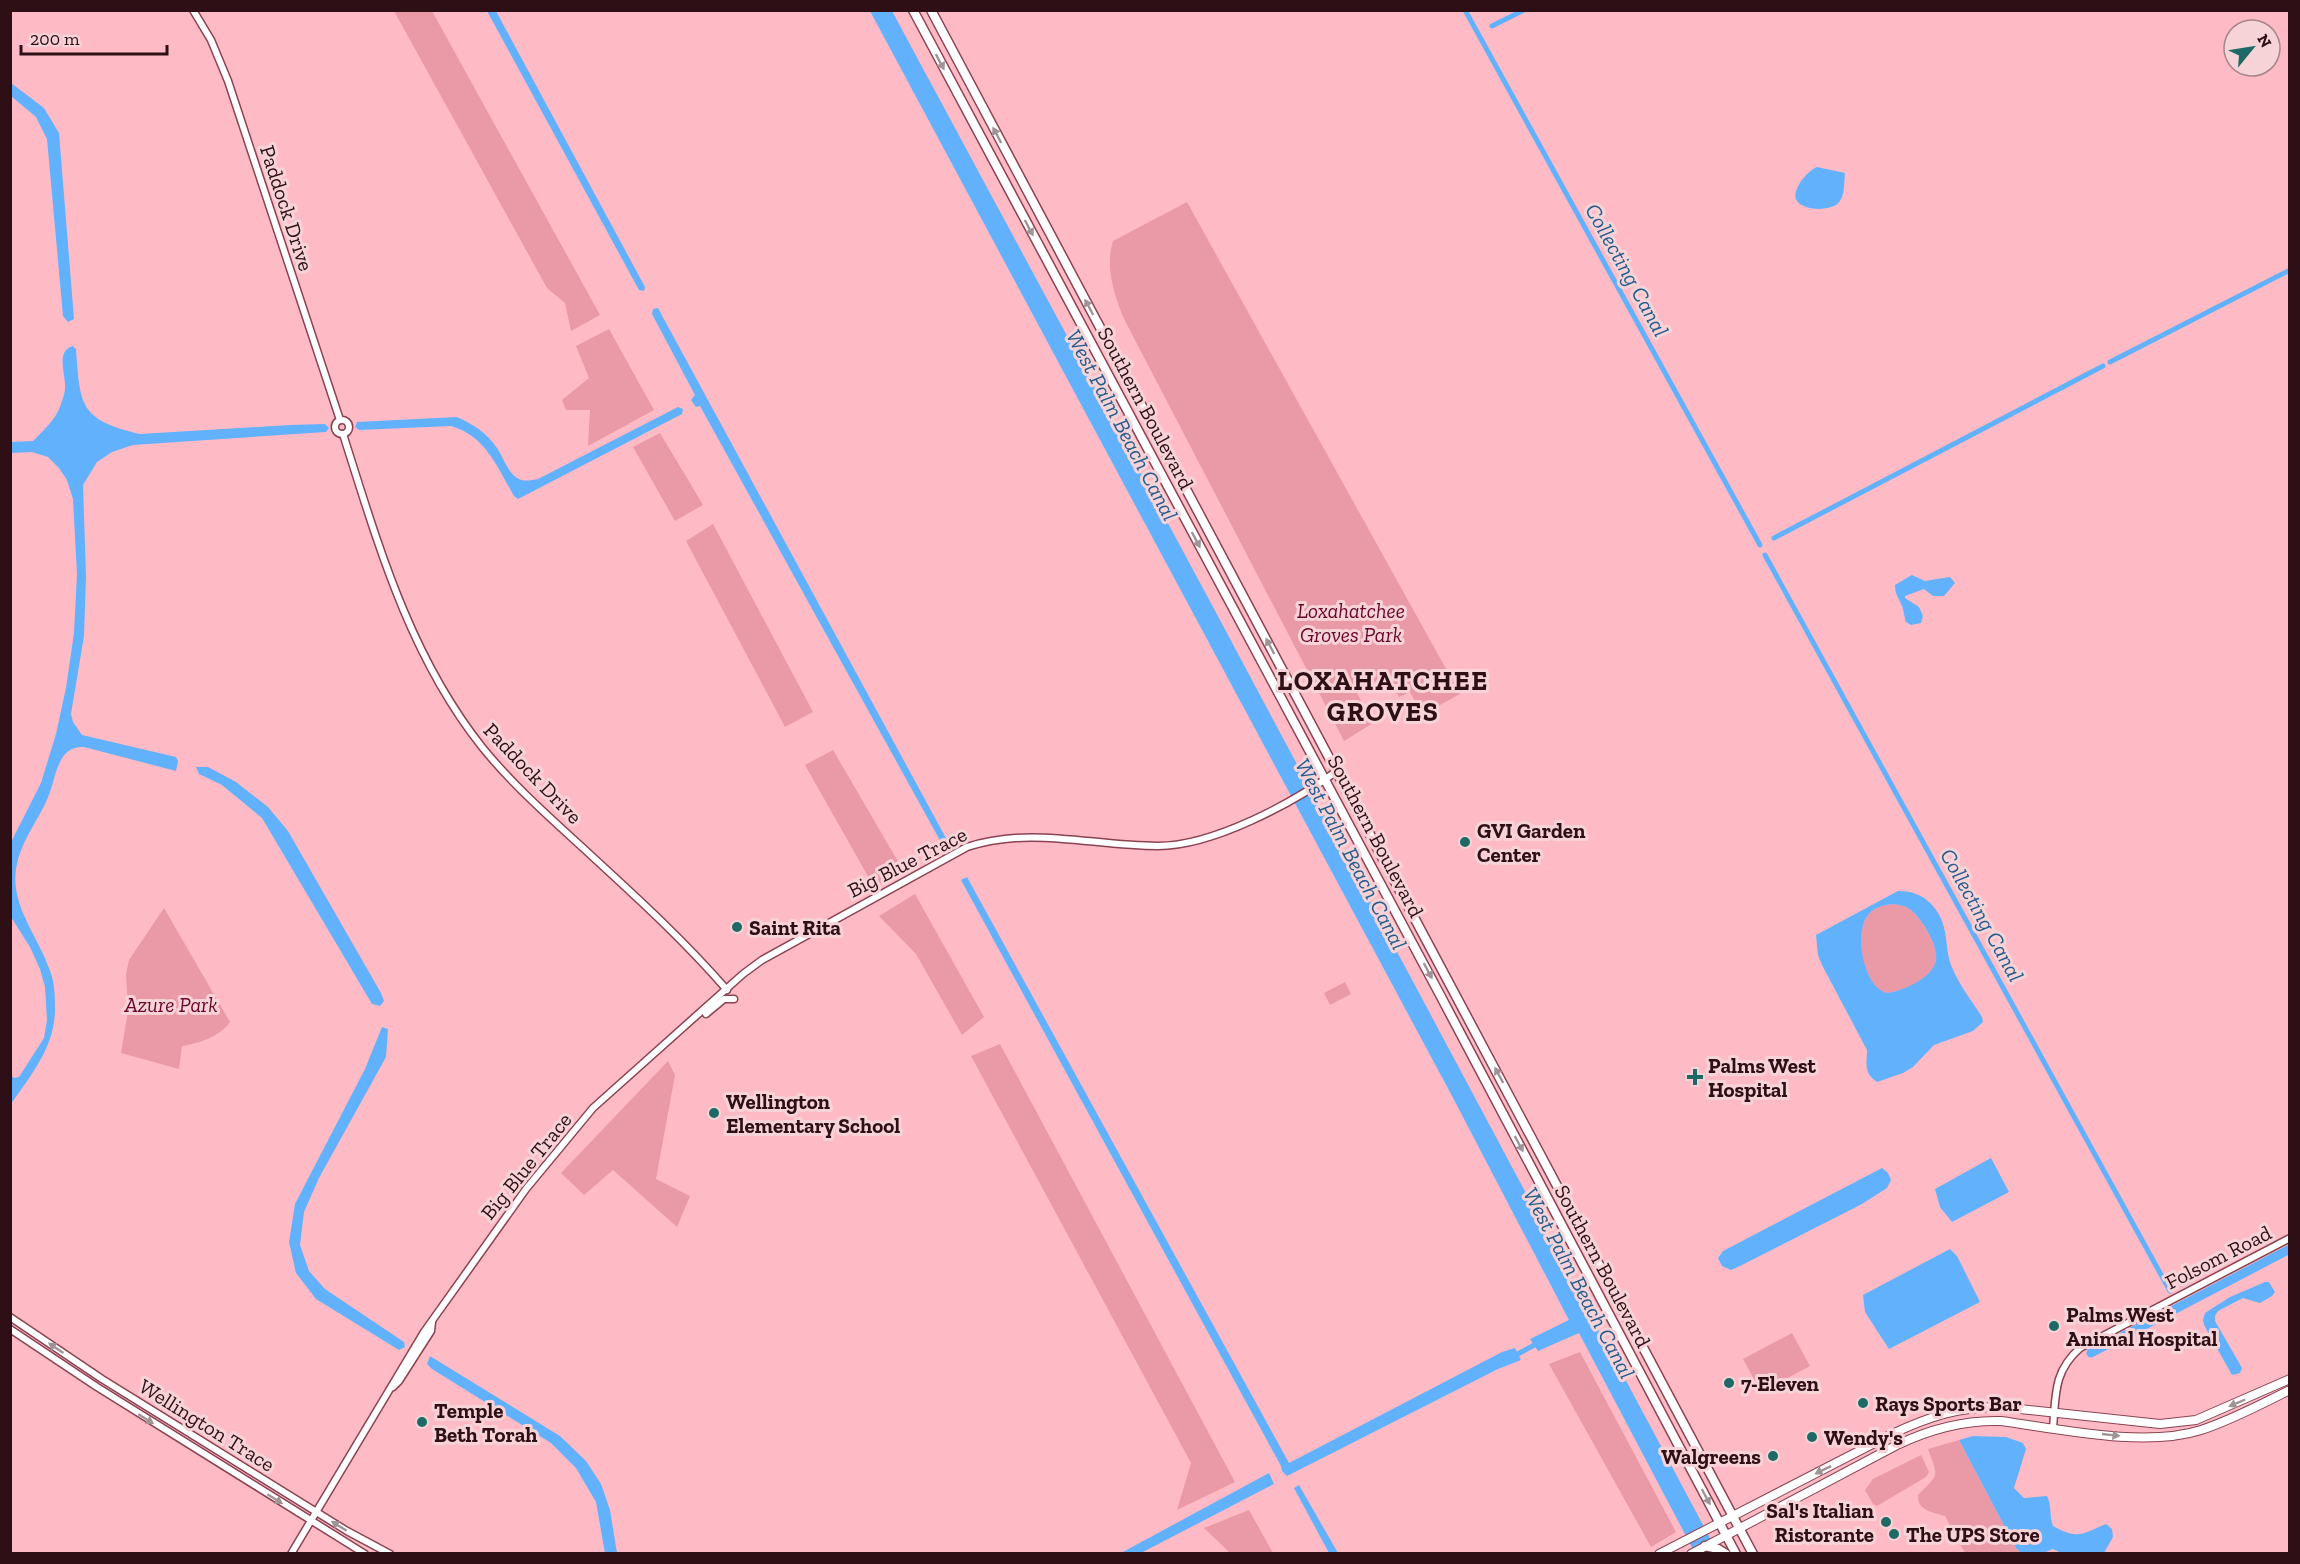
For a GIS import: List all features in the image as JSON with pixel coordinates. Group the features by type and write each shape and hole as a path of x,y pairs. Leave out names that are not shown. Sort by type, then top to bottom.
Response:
{"highway":[{"name":"Southern Boulevard","path":"913,10 1321,783 1736,1554"},
{"name":"Southern Boulevard","path":"931,10 1338,771 1752,1554"},
{"path":"1705,1546 1720,1547"}],"main road":[{"path":"1659,1554 1732,1515 1930,1417 1985,1407 2139,1424 2160,1424 2196,1420 2289,1378"},
{"path":"1720,1547 1726,1534 1738,1527 1897,1445 1929,1431 1985,1421 2160,1438 2177,1436 2218,1424 2289,1390"},
{"path":"1690,1554 1705,1546"}],"street":[{"name":"Paddock Drive","path":"193,10 211,40 228,81 340,420 344,420 349,425 348,430 343,434 400,605 420,650 458,714 482,747 515,785 673,931 727,990"},
{"name":"Big Blue Trace","path":"291,1554 390,1389 399,1381 431,1331 432,1320 498,1226 567,1137 593,1108 743,974 762,960 967,847 1004,838 1028,836 1158,846 1177,844 1221,832 1281,806 1338,771"},
{"path":"697,1017 703,1016 724,999 734,999"},
{"name":"Folsom Road","path":"2053,1428 2058,1379 2070,1357 2080,1348 2289,1239"},
{"name":"Wellington Trace","path":"10,1317 102,1379 316,1512 390,1554"},
{"name":"Wellington Trace","path":"10,1329 97,1387 364,1554"}],"green space":[{"path":"394,11 432,11 600,315 571,331 565,303 547,288"},
{"name":"Loxahatchee Groves Park","path":"1187,202 1460,694 1422,715 1410,692 1399,697 1387,676 1356,691 1373,723 1344,741 1124,319 1110,271 1113,241"},
{"path":"609,329 654,410 588,446 590,410 566,410 562,400 589,378 576,346"},
{"path":"660,433 703,505 675,521 633,447"},
{"path":"713,524 813,712 785,727 686,541"},
{"path":"833,750 903,870 874,887 805,765"},
{"path":"915,894 984,1017 962,1035 916,954 879,916"},
{"path":"1893,904 1909,909 1920,920 1932,940 1936,960 1929,973 1916,983 1887,993 1879,989 1872,981 1867,970 1863,958 1862,934 1864,923 1870,912"},
{"name":"Azure Park","path":"164,908 230,1022 220,1032 209,1038 182,1046 179,1069 121,1053 128,1011 126,974 129,960"},
{"path":"1345,982 1351,994 1330,1005 1324,993"},
{"path":"1000,1044 1235,1482 1177,1510 1191,1463 971,1056"},
{"path":"668,1061 675,1075 656,1179 690,1196 677,1227 613,1170 584,1195 561,1173"},
{"path":"1792,1333 1810,1366 1761,1392 1743,1359"},
{"path":"1580,1352 1676,1532 1651,1547 1549,1364"},
{"path":"1959,1440 2016,1548 2021,1553 1965,1553 1945,1516 1927,1510 1920,1504 1918,1495 1935,1475 1928,1449"},
{"path":"1921,1455 1929,1472 1926,1477 1877,1506 1873,1504 1865,1490 1873,1479"},
{"path":"1249,1510 1273,1553 1230,1553 1204,1528"}],"water":[{"path":"487,11 496,11 645,287 644,291 639,290"},
{"path":"870,11 892,11 1718,1553 1695,1553 1579,1333 1538,1351 1530,1339 1569,1320 1451,1094"},
{"path":"11,83 44,108 59,133 74,319 68,322 63,316 47,139 36,117 11,96"},
{"path":"1817,167 1845,173 1842,198 1832,207 1819,209 1806,207 1801,205 1795,197 1805,176"},
{"path":"658,308 947,840 942,844 700,406 696,407 691,400 695,395 652,314 653,309"},
{"path":"73,346 76,349 79,384 87,408 105,423 120,429 140,434 290,425 325,424 329,428 326,432 133,445 112,452 97,462 83,485 86,576 84,636 71,714 73,722 82,735 176,757 178,761 176,771 84,747 70,750 61,760 47,799 20,854 15,879 20,906 52,976 55,996 54,1024 46,1049 11,1104 11,1075 14,1078 19,1077 44,1038 47,1020 45,987 40,969 30,947 11,917 11,842 41,783 56,734 74,633 77,574 73,499 67,480 48,457 32,452 11,453 11,442 33,441 55,416 65,390 64,353"},
{"path":"678,407 683,409 682,414 518,499 482,445 463,431 451,426 359,430 355,427 357,422 457,417 474,426 489,438 515,477 528,480 538,479"},
{"path":"1912,575 1925,581 1950,577 1955,583 1944,596 1933,596 1924,589 1905,596 1919,607 1923,616 1921,623 1911,625 1906,622 1895,585"},
{"path":"196,767 208,767 236,782 268,807 288,831 381,993 384,1001 380,1006 372,1004 262,818 222,785 199,774"},
{"path":"967,877 1289,1463 1502,1352 1515,1348 1521,1360 1498,1369 1287,1476 1282,1471 961,880"},
{"path":"1898,891 1907,891 1923,897 1935,908 1943,923 1951,965 1983,1022 1973,1031 1934,1045 1913,1067 1903,1073 1877,1082 1868,1071 1867,1050 1822,965 1818,955 1816,935","holes":["1893,904 1909,909 1920,920 1932,940 1936,960 1934,967 1923,978 1901,990 1887,993 1879,989 1872,981 1867,970 1863,958 1862,934 1864,923 1870,912 1876,908"]},
{"path":"382,1027 388,1029 386,1057 319,1178 304,1212 300,1245 309,1271 325,1289 404,1342 405,1347 399,1350 316,1299 296,1273 289,1242 295,1204 365,1069"},
{"path":"1991,1158 2009,1192 1952,1222 1940,1207 1935,1189"},
{"path":"1882,1168 1891,1180 1887,1188 1862,1204 1731,1270 1722,1266 1718,1258 1723,1251"},
{"path":"1950,1249 1957,1256 1980,1302 1889,1349 1865,1312 1863,1295"},
{"path":"2269,1282 2275,1292 2272,1296 2260,1303 2243,1298 2218,1311 2215,1316 2215,1321 2242,1368 2240,1373 2232,1375 2204,1325 2205,1313 2230,1297"},
{"path":"430,1356 560,1436 586,1461 601,1484 610,1510 617,1553 605,1553 596,1502 576,1468 551,1443 432,1369 427,1364"},
{"path":"1973,1436 2006,1437 2023,1443 2026,1449 2014,1488 2024,1498 2047,1496 2053,1526 2068,1533 2080,1534 2106,1524 2112,1529 2113,1537 2104,1553 2061,1553 2053,1549 2043,1553 2021,1553 2016,1548 1959,1440"},
{"path":"1269,1473 1274,1484 1141,1553 1121,1553"},
{"path":"1299,1485 1338,1553 1329,1553 1294,1488"}],"waterway":[{"name":"Collecting Canal","path":"1465,10 1760,545"},
{"path":"1492,26 1524,10"},
{"path":"2110,362 2290,270"},
{"path":"1774,538 2103,366"},
{"name":"Collecting Canal","path":"1765,555 2170,1291"},
{"path":"2091,1353 2290,1249"},
{"path":"1514,1356 1540,1342"}],"place":[{"name":"GVI Garden Center","path":"1465,842"},
{"name":"Saint Rita","path":"737,927"},
{"name":"Palms West Hospital","path":"1695,1077"},
{"name":"Wellington Elementary School","path":"714,1113"},
{"name":"Palms West Animal Hospital","path":"2054,1326"},
{"name":"7-Eleven","path":"1729,1383"},
{"name":"Rays Sports Bar","path":"1863,1403"},
{"name":"Temple Beth Torah","path":"422,1422"},
{"name":"Wendy's","path":"1812,1437"},
{"name":"Walgreens","path":"1773,1456"},
{"name":"Sal's Italian Ristorante","path":"1886,1522"},
{"name":"The UPS Store","path":"1894,1534"}],"district":[{"name":"LOXAHATCHEE GROVES","path":"1383,696"}],"water label":[{"name":"West Palm Beach Canal","path":"1122,425"},
{"name":"West Palm Beach Canal","path":"1351,854"},
{"name":"West Palm Beach Canal","path":"1579,1283"}]}
